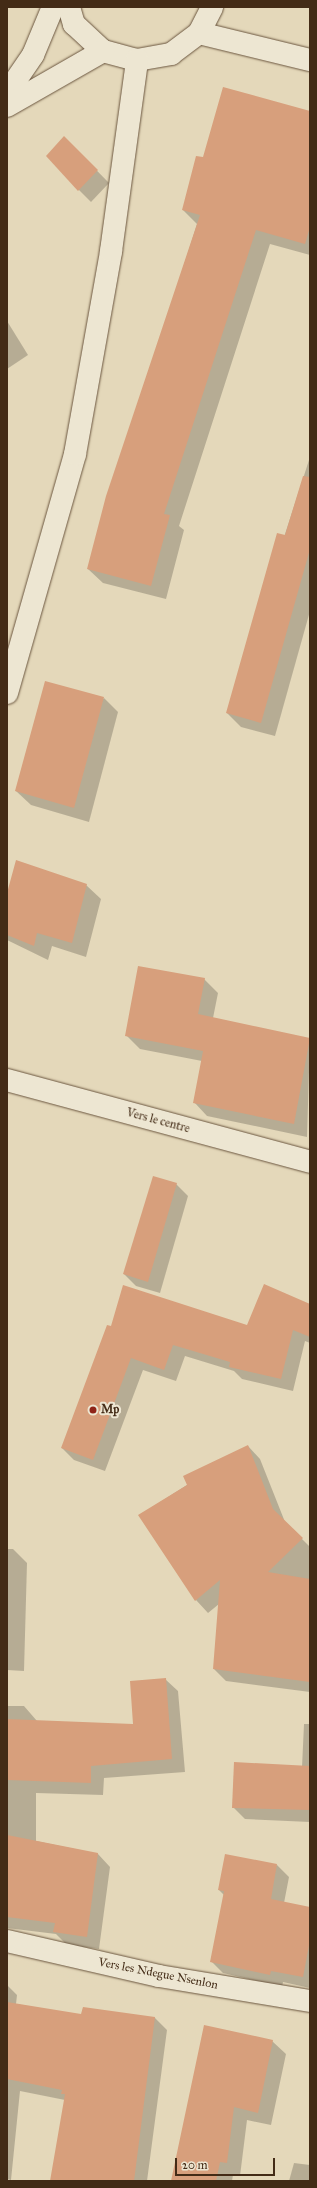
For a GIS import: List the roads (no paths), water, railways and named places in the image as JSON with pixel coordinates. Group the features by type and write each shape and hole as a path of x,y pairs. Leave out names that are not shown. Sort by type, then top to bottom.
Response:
{"street":[{"path":"7,93 33,55 53,7"},
{"path":"68,7 74,24 103,51 137,60 171,54 199,33 212,7"},
{"path":"199,33 310,60"},
{"path":"7,106 103,51"},
{"path":"7,693 74,454 111,251 137,60"},
{"name":"Vers le centre","path":"7,1080 310,1162"},
{"name":"Vers les Ndegue Nsenlon","path":"7,1941 159,1976 310,2001"}],"place":[{"name":"Mp","path":"93,1410"}]}
